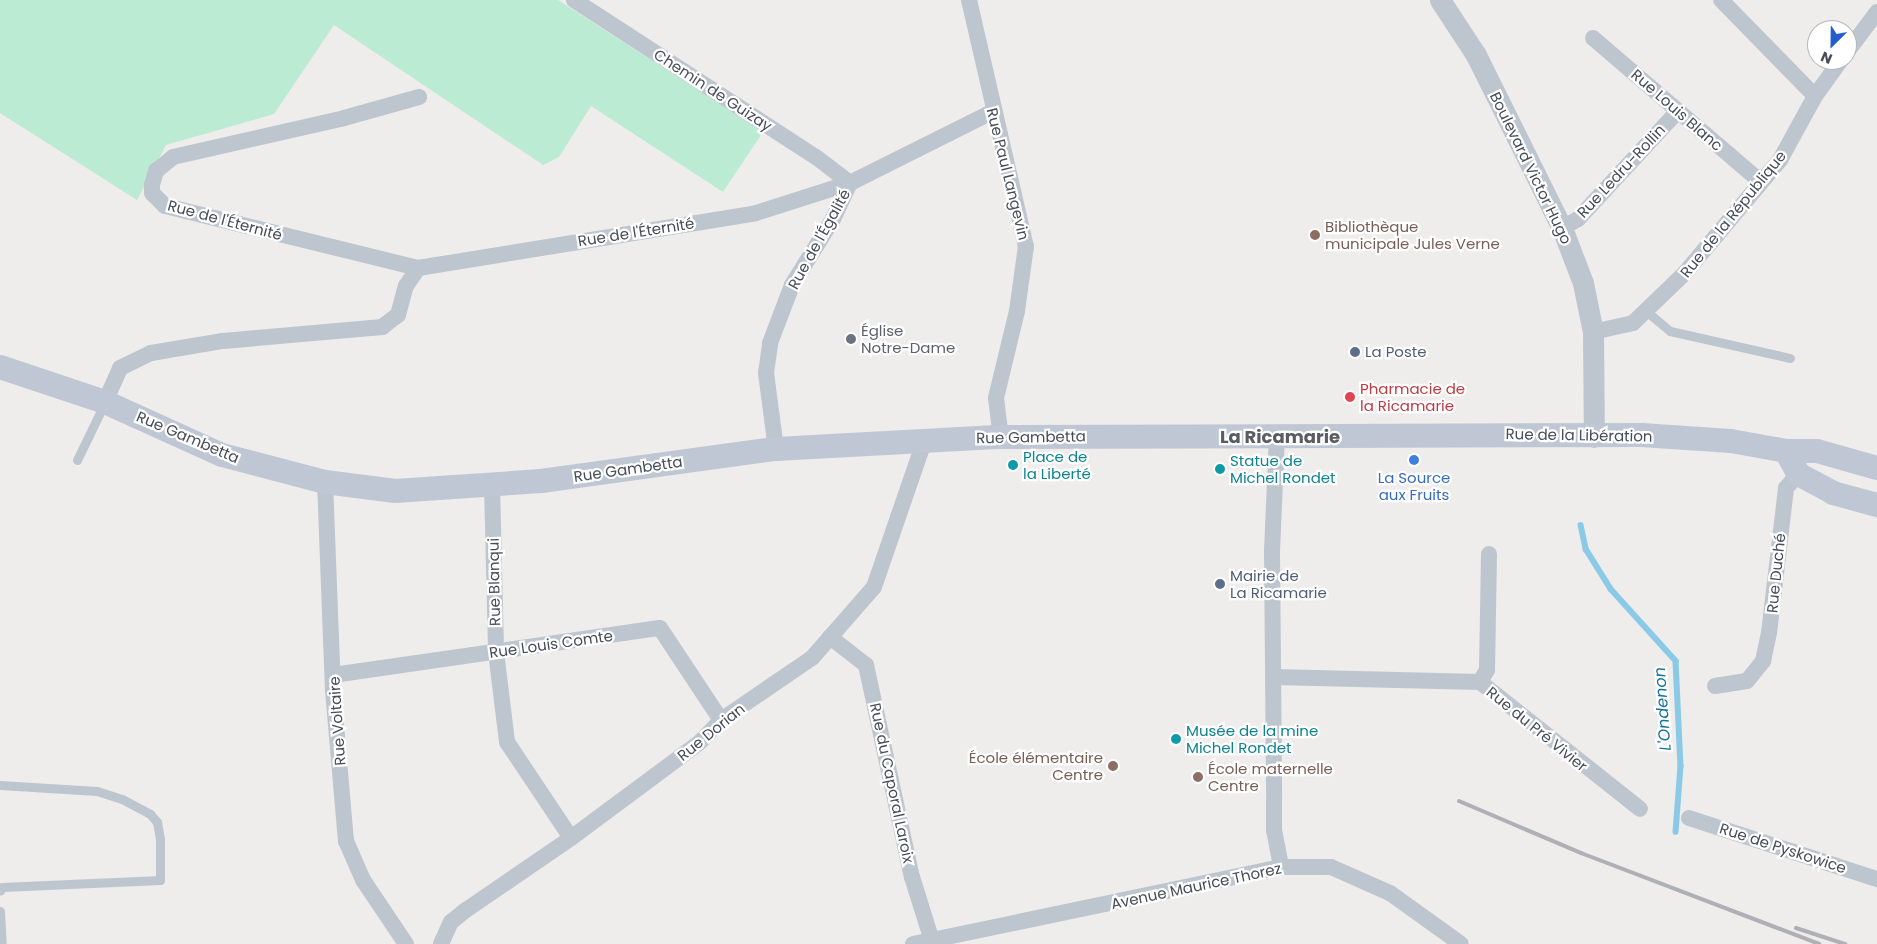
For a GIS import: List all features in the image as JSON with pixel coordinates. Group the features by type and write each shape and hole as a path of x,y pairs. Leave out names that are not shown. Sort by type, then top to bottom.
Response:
{"main road":[{"name":"Rue Gambetta","path":"0,367 105,402 222,455 325,482 395,491 492,485 776,449 925,439 1277,436"},
{"name":"Rue de la Libération","path":"1277,436 1488,434 1594,437 1655,435 1731,441 1786,451 1817,451 1877,468"},
{"path":"1786,451 1798,474 1833,493 1877,505"}],"street":[{"name":"Chemin de Guizay","path":"574,0 816,157 850,183"},
{"name":"Rue Paul Langevin","path":"969,0 992,112 1026,246 1017,311 996,398 1001,437"},
{"name":"Boulevard Victor Hugo","path":"1440,0 1476,55 1562,228 1583,283 1593,332 1594,437"},
{"path":"1721,0 1816,96"},
{"path":"1857,39 1877,12"},
{"name":"Rue Louis Blanc","path":"1593,38 1761,182"},
{"name":"Rue de la République","path":"1593,332 1634,323 1684,274 1780,160 1816,96 1834,70"},
{"name":"Rue de l'Éternité","path":"419,97 344,118 173,157 156,171 152,193 165,206 418,268 756,213 850,183"},
{"name":"Rue Ledru-Rollin","path":"1562,228 1578,219 1678,111"},
{"name":"Rue de l'Égalité","path":"776,449 766,373 770,342 792,285 832,219 850,183 992,112"},
{"path":"105,402 120,368 151,353 223,341 382,327 398,315 406,286 418,268"},
{"path":"1277,436 1272,552 1274,830 1282,867"},
{"name":"Rue Dorian","path":"441,944 451,922 571,838 699,743 721,720 812,658 874,587 925,439"},
{"name":"Rue Duché","path":"1715,686 1747,681 1755,674 1763,661 1769,632 1786,488 1798,474"},
{"name":"Rue Voltaire","path":"325,482 333,675 346,841 363,880 406,944"},
{"name":"Rue Blanqui","path":"492,485 496,652 507,742 571,838"},
{"path":"1480,682 1487,670 1488,554"},
{"name":"Rue Louis Comte","path":"333,675 660,628 721,720"},
{"name":"Rue du Caporal Laroix","path":"830,637 866,665 912,876 932,943"},
{"name":"Rue du Pré Vivier","path":"1274,677 1480,682 1640,809"},
{"name":"Rue de Pyskowice","path":"1689,818 1877,879"},
{"name":"Avenue Maurice Thorez","path":"913,944 932,943 1282,867 1331,866 1390,893 1462,944"}],"lane":[{"path":"1646,311 1670,331 1790,358"},
{"path":"77,460 105,402"},
{"path":"0,785 97,791 122,799 150,814 156,822 160,839 160,880 2,887 0,891"},
{"path":"0,910 2,944"}],"green space":[{"path":"0,0 558,0 763,132 723,192 591,106 559,157 543,165 334,25 274,114 166,145 137,200 0,113"}],"waterway":[{"name":"L'Ondenon","path":"1581,525 1586,549 1611,589 1676,661 1681,766 1676,832"}],"railway":[{"path":"1459,801 1581,853 1819,944"},
{"path":"1796,928 1845,944"}],"place":[{"name":"Bibliothèque municipale Jules Verne","path":"1315,235"},
{"name":"Église Notre-Dame","path":"851,339"},
{"name":"La Poste","path":"1355,352"},
{"name":"Pharmacie de la Ricamarie","path":"1350,397"},
{"name":"La Source aux Fruits","path":"1414,460"},
{"name":"Place de la Liberté","path":"1013,465"},
{"name":"Statue de Michel Rondet","path":"1220,469"},
{"name":"Mairie de La Ricamarie","path":"1220,584"},
{"name":"Musée de la mine Michel Rondet","path":"1176,739"},
{"name":"École élémentaire Centre","path":"1113,766"},
{"name":"École maternelle Centre","path":"1198,777"}],"district":[{"name":"La Ricamarie","path":"1280,437"}]}
